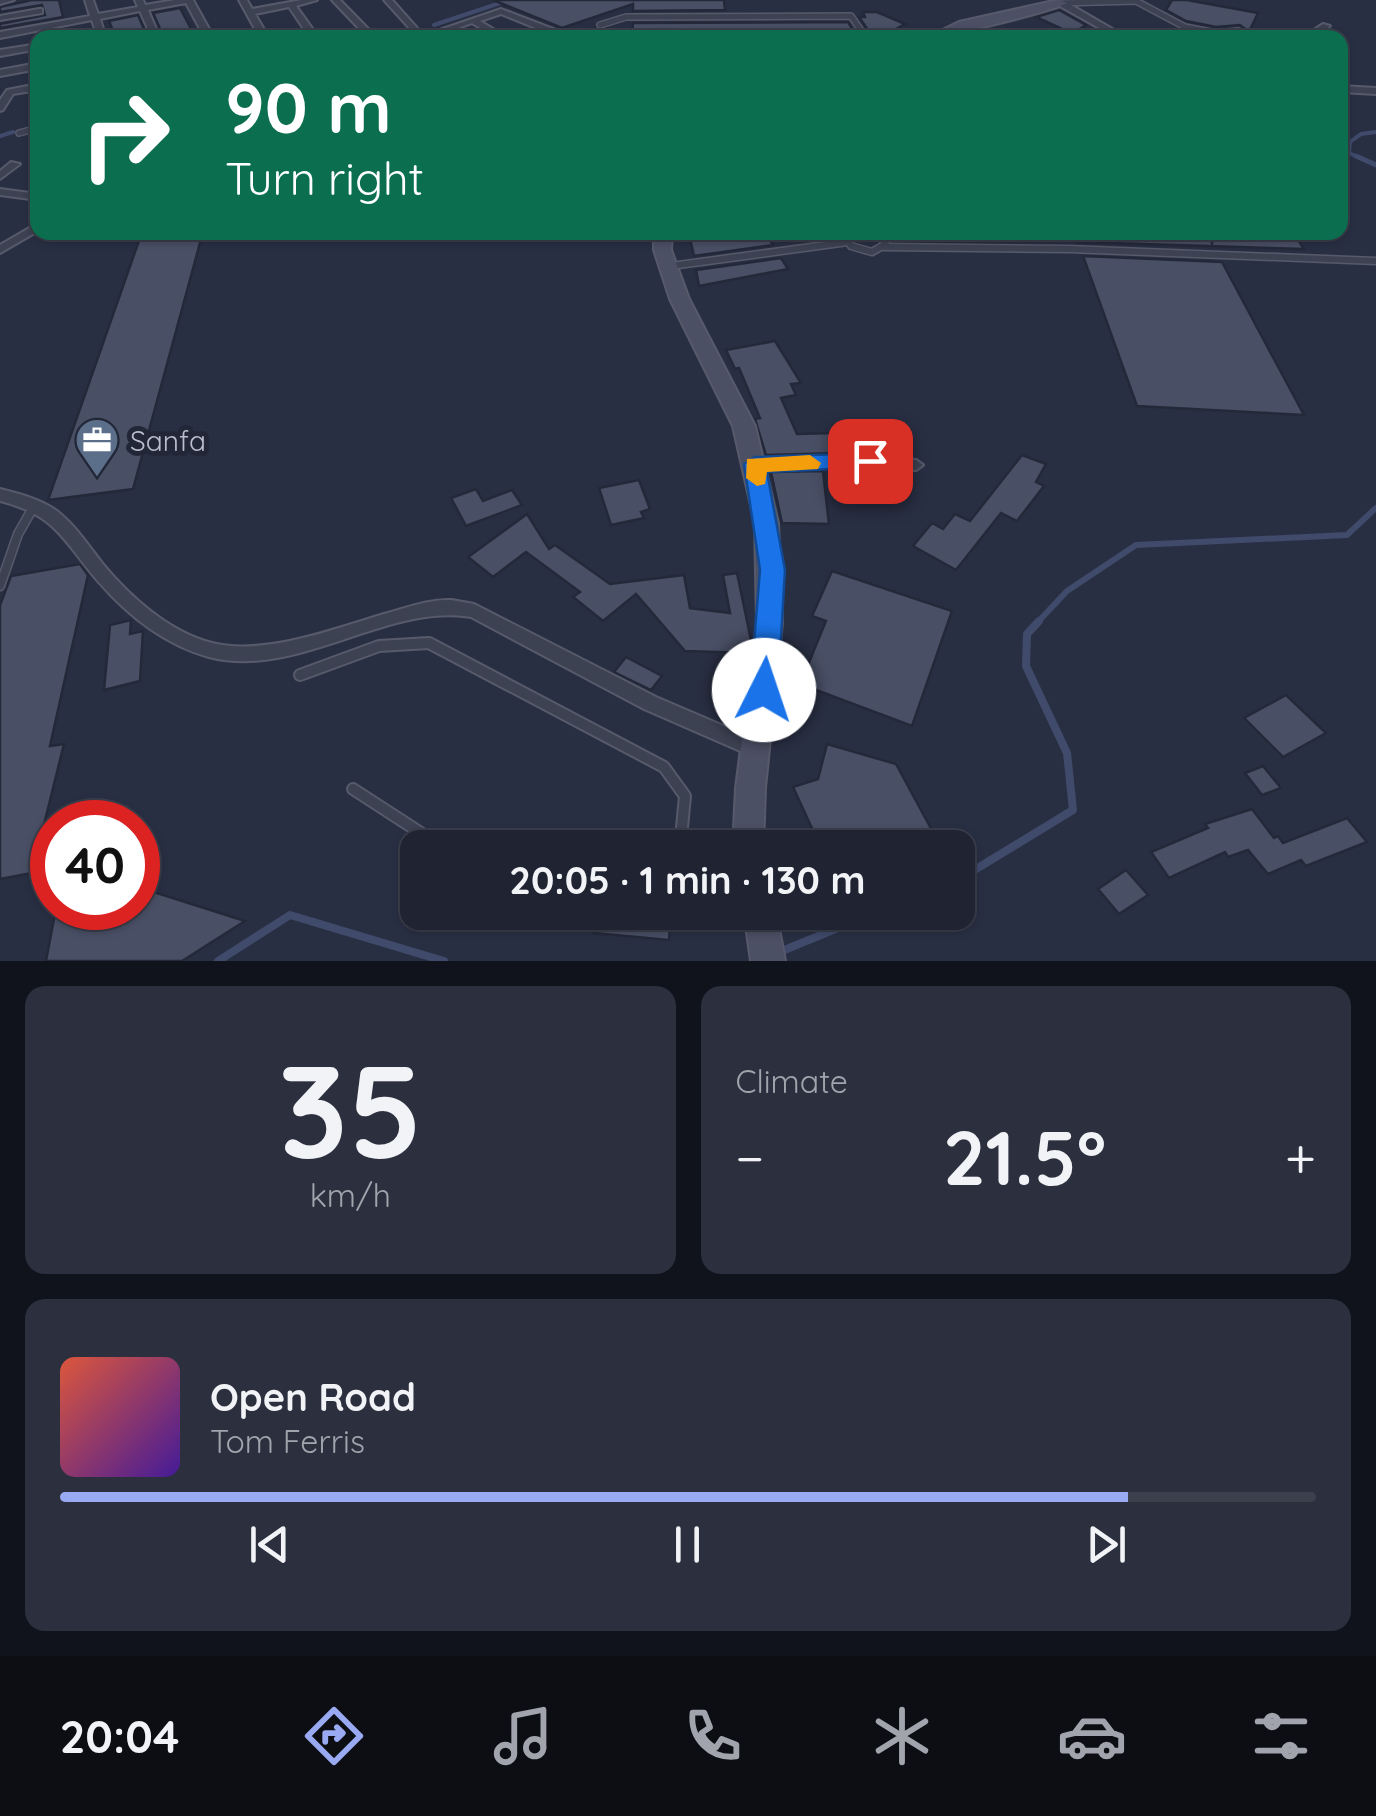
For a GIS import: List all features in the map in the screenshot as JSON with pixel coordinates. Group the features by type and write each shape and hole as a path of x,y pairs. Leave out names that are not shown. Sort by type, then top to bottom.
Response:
{"street":[{"path":"0,2 10,0"},
{"path":"36,0 43,30"},
{"path":"89,0 99,30"},
{"path":"50,30 141,4 189,0 206,30"},
{"path":"243,0 260,30"},
{"path":"250,12 312,0"},
{"path":"336,0 365,30"},
{"path":"388,0 415,30"},
{"path":"952,30 1058,1 1110,30"},
{"path":"141,4 152,30"},
{"path":"291,4 310,30"},
{"path":"0,18 38,11"},
{"path":"449,30 501,11 549,30"},
{"path":"472,20 490,30"},
{"path":"1319,30 1326,26"},
{"path":"0,35 30,33"},
{"path":"0,53 30,47"},
{"path":"0,72 30,67"},
{"path":"0,108 10,92 30,88"},
{"path":"1348,90 1376,92"},
{"path":"0,176 15,164"},
{"path":"0,192 30,197"},
{"path":"0,250 30,231"},
{"path":"663,240 666,266 744,426 755,464 773,570 749,830"},
{"path":"755,464 870,461 916,465"},
{"path":"0,495 36,502 55,516 110,584 184,641 226,654 265,652 426,609 450,607 474,612 650,703 754,748"}],"lane":[{"path":"1058,1 1136,1 1185,27 1200,30"},
{"path":"600,25 626,17 851,16 861,30"},
{"path":"19,133 30,130"},
{"path":"884,247 886,240"},
{"path":"666,266 848,242 864,251 884,247 1376,260"},
{"path":"0,586 18,534 36,502"},
{"path":"300,676 380,643 404,639 429,643 664,766 682,783 688,801 683,830"},
{"path":"352,789 416,830"}],"building":[{"path":"32,0 59,0 63,17 0,28 0,24 45,15 42,5 0,12 0,7"},
{"path":"493,0 724,0 725,10 633,11 633,4 562,28"},
{"path":"1172,0 1187,0 1258,13 1246,30 1240,25 1216,27 1186,21 1166,10"},
{"path":"180,8 192,30 160,30 153,13"},
{"path":"1059,10 1086,25 1078,30 1064,30 1036,17"},
{"path":"863,12 877,12 905,24 894,30 868,30 859,17 865,17"},
{"path":"138,15 145,30 113,30 109,21"},
{"path":"848,22 853,30 633,30 633,23"},
{"path":"139,240 201,240 133,489 48,500"},
{"path":"690,240 770,240 773,245 694,256"},
{"path":"1298,240 1304,249 1078,242"},
{"path":"1083,256 1222,262 1304,415 1137,406"},
{"path":"781,258 788,269 699,286 696,270"},
{"path":"775,341 801,383 791,384 796,395 781,398 797,434 836,433 841,453 766,455 755,419 760,418 739,368 735,369 726,350"},
{"path":"1022,455 1046,464 1036,482 1044,486 1017,521 1001,513 956,570 913,546 932,523 943,529 955,514 970,521"},
{"path":"823,471 829,524 782,523 771,472"},
{"path":"639,480 650,509 641,512 644,518 611,525 599,488"},
{"path":"476,489 483,501 512,490 522,505 466,526 451,498"},
{"path":"527,514 549,549 555,545 610,584 684,575 690,608 730,613 723,575 737,573 751,640 749,653 685,651 636,594 603,621 573,597 580,592 526,552 493,577 468,557"},
{"path":"80,564 88,575 50,746 64,744 50,800 30,800 30,873 0,879 0,605 11,576"},
{"path":"832,571 952,611 912,726 800,684 826,621 812,616"},
{"path":"131,620 130,634 143,631 140,681 104,690 110,625"},
{"path":"626,657 662,676 651,690 614,672"},
{"path":"1286,695 1326,733 1283,757 1244,718"},
{"path":"827,744 896,764 932,830 813,830 793,787 818,779"},
{"path":"1263,766 1281,788 1262,795 1245,773"},
{"path":"1252,809 1274,838 1278,836 1283,843 1347,818 1367,842 1306,866 1301,860 1268,874 1248,850 1228,857 1225,852 1169,878 1151,852 1208,828 1205,824"},
{"path":"1126,870 1148,895 1119,914 1098,889"},
{"path":"160,894 245,921 182,961 46,961 52,930 160,930"},
{"path":"594,930 670,930 669,940 594,933"}],"waterway":[{"path":"434,25 509,0"},
{"path":"0,136 13,132"},
{"path":"1362,159 1349,153 1350,142 1361,134 1376,132"},
{"path":"1356,156 1376,165"},
{"path":"1036,624 1067,591 1136,545 1347,535 1376,508"},
{"path":"975,870 1073,810 1067,753 1026,666 1027,634 1039,621"},
{"path":"218,961 290,915 444,961"},
{"path":"777,953 833,930"}],"slow traffic":[{"path":"757,478 755,464 810,463"}],"place":[{"name":"Sanfa","path":"97,478"}],"route":[{"path":"764,690 773,570 755,464 870,461"}]}
